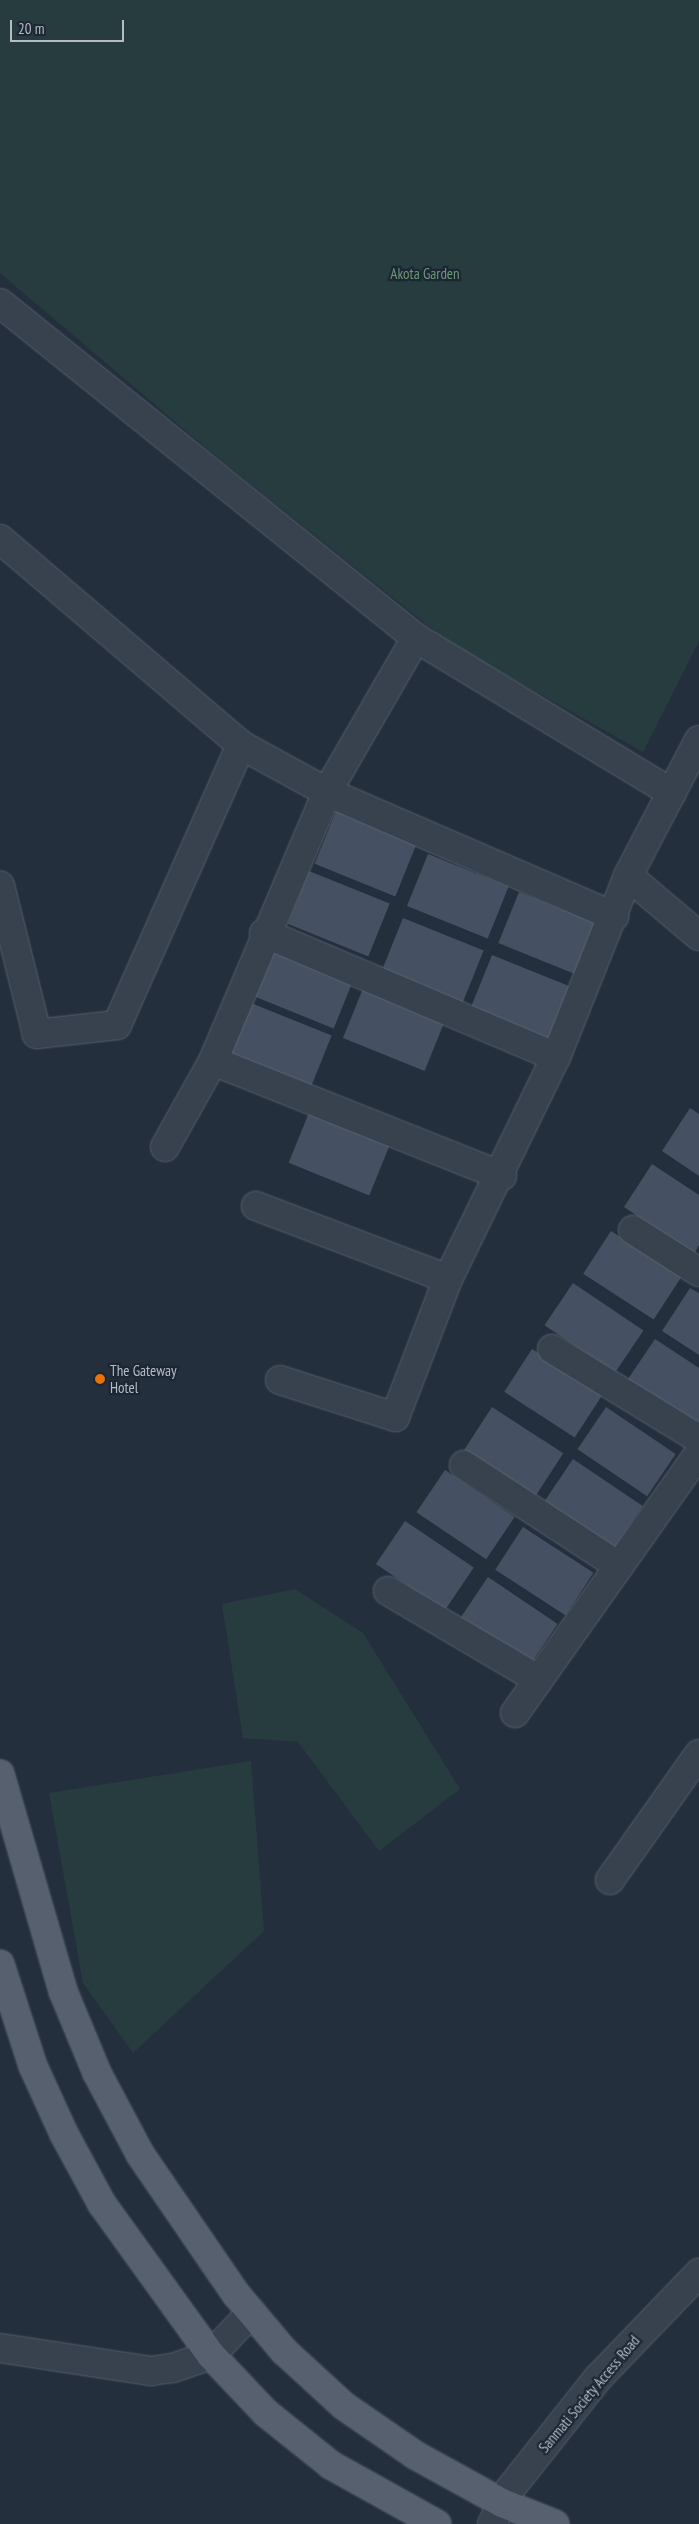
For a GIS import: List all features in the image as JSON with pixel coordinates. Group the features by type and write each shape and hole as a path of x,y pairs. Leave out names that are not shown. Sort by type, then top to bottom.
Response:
{"main road":[{"path":"0,1774 63,1991 97,2073 140,2154 252,2312 284,2351 344,2406 497,2514 555,2524"},
{"path":"0,1964 33,2066 69,2143 102,2204 211,2355 266,2413 331,2465 437,2524"}],"street":[{"path":"0,303 416,638 672,793"},
{"path":"0,539 240,744 327,792 614,916"},
{"path":"164,1147 213,1061 264,933 327,792 416,638"},
{"path":"280,1380 395,1417 448,1279 502,1176 556,1057 614,916 628,876 699,740"},
{"path":"0,886 37,1034 117,1025 240,744"},
{"path":"628,876 699,936"},
{"path":"264,933 556,1057"},
{"path":"213,1061 502,1176"},
{"path":"256,1206 448,1279"},
{"path":"633,1230 699,1272"},
{"path":"552,1349 699,1439"},
{"path":"515,1714 619,1566 695,1465"},
{"path":"464,1466 619,1566"},
{"path":"388,1591 539,1680"},
{"path":"610,1880 699,1754"},
{"name":"Sanmati Society Access Road","path":"497,2514 598,2378 698,2271"},
{"path":"0,2348 151,2371 211,2355 252,2312"}],"green space":[{"name":"Akota Garden","path":"0,0 699,0 699,641 643,752 452,645 213,454 0,273"},
{"path":"295,1589 363,1633 460,1789 379,1851 298,1742 243,1738 222,1604"},
{"path":"251,1761 264,1931 133,2053 83,1983 49,1793"}],"building":[{"path":"336,811 417,844 395,896 315,864"},
{"path":"428,854 509,887 488,939 407,906"},
{"path":"309,871 390,904 368,956 288,924"},
{"path":"519,892 599,924 578,975 498,943"},
{"path":"403,918 484,951 463,1003 382,970"},
{"path":"274,944 355,977 334,1029 253,996"},
{"path":"492,955 573,988 552,1040 471,1007"},
{"path":"364,986 446,1019 425,1071 343,1038"},
{"path":"251,1003 332,1036 310,1088 230,1056"},
{"path":"690,1108 699,1114 699,1176 662,1151"},
{"path":"310,1110 391,1143 369,1195 289,1163"},
{"path":"652,1164 699,1195 699,1245 694,1254 624,1207"},
{"path":"611,1231 681,1277 654,1320 583,1274"},
{"path":"573,1283 643,1331 615,1373 544,1325"},
{"path":"690,1288 699,1293 699,1355 662,1331"},
{"path":"655,1339 699,1368 699,1425 626,1382"},
{"path":"532,1349 602,1395 575,1438 504,1392"},
{"path":"492,1407 563,1453 536,1496 464,1450"},
{"path":"606,1407 676,1454 647,1496 577,1449"},
{"path":"573,1459 643,1506 614,1548 544,1501"},
{"path":"445,1470 515,1517 486,1559 416,1512"},
{"path":"405,1521 474,1567 445,1611 376,1564"},
{"path":"523,1527 593,1573 566,1616 495,1570"},
{"path":"488,1577 558,1624 529,1666 459,1619"}],"place":[{"name":"The Gateway Hotel","path":"100,1379"}]}
